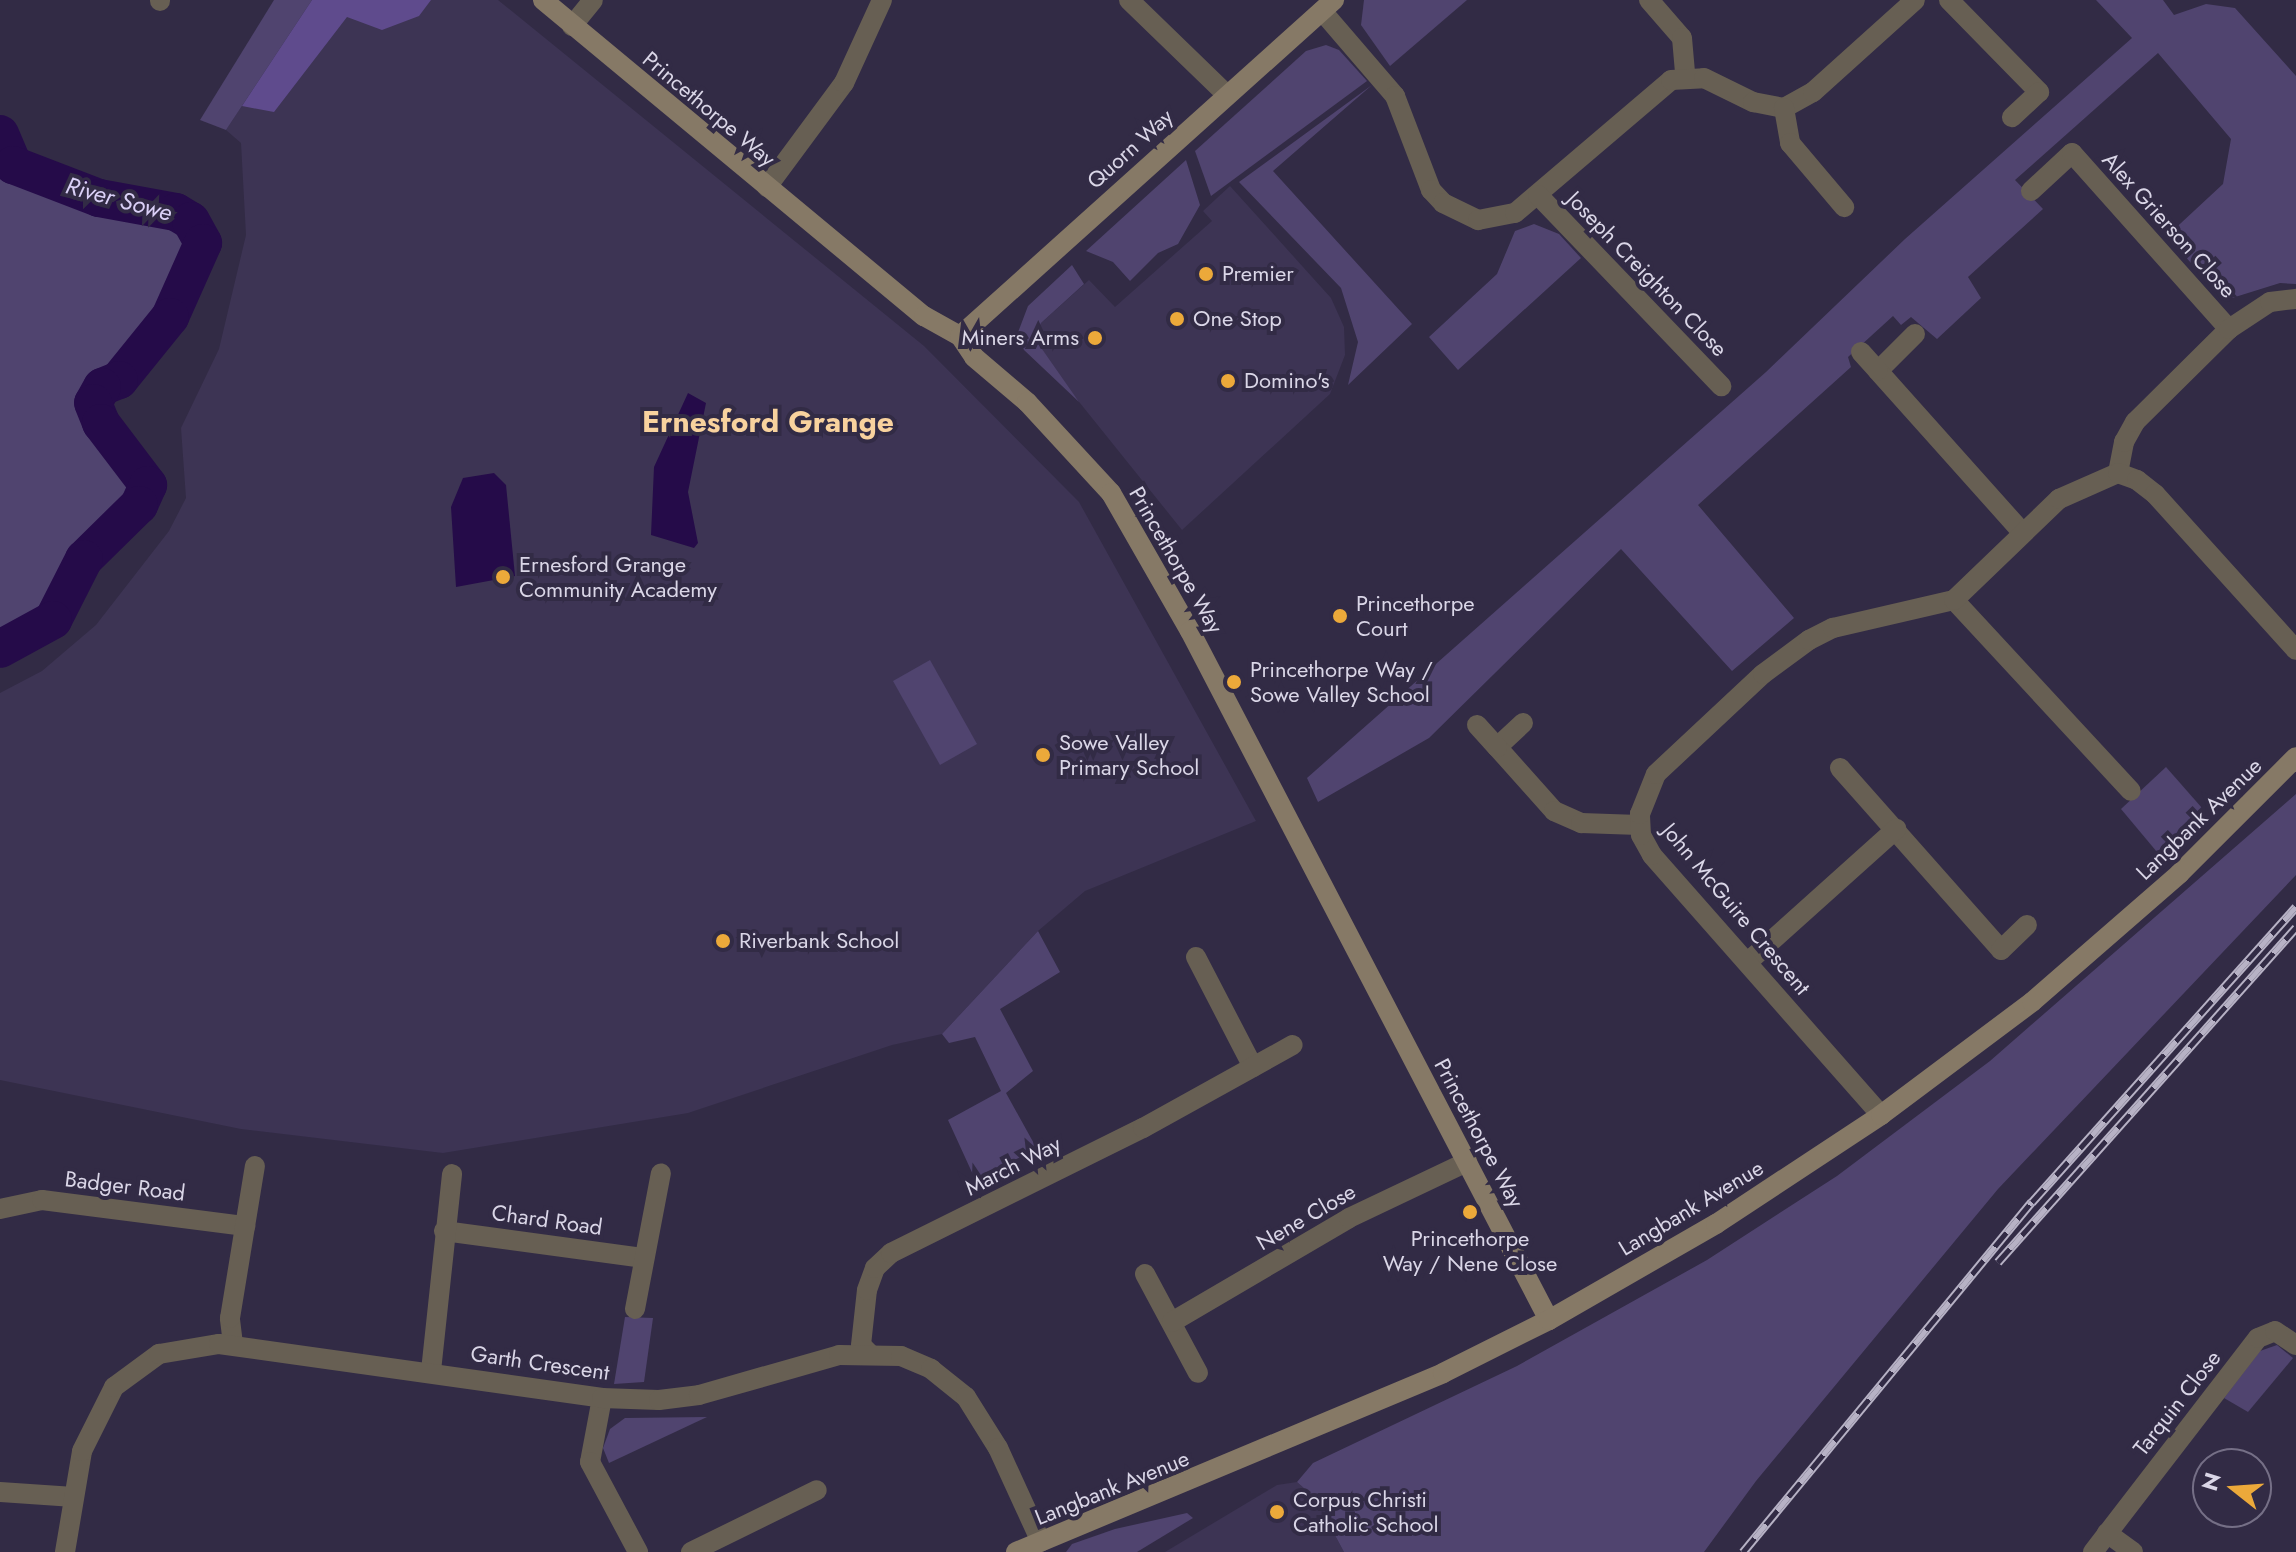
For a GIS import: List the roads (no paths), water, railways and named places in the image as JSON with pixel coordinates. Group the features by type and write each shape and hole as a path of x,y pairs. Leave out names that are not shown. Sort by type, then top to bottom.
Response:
{"street":[{"name":"Princethorpe Way","path":"543,0 924,316 960,336 974,357 1027,402 1111,493 1197,645 1549,1320"},
{"path":"572,26 593,0"},
{"path":"767,187 851,72 882,0"},
{"path":"1129,0 1227,95"},
{"path":"1649,0 1682,38 1685,75 1704,78 1753,102 1784,108 1813,92 1915,0"},
{"path":"1949,0 2039,92 2012,117"},
{"name":"Quorn Way","path":"960,336 1328,6"},
{"name":"Joseph Creighton Close","path":"1328,6 1395,96 1410,126 1424,176 1443,203 1478,220 1495,220 1515,213 1650,95 1685,75"},
{"path":"1784,108 1790,143 1844,207"},
{"name":"Alex Grierson Close","path":"2031,191 2075,150 2229,329"},
{"name":"Joseph Creighton Close","path":"1538,195 1721,386"},
{"name":"Alex Grierson Close","path":"2118,473 2124,442 2135,422 2229,329 2270,302 2296,299"},
{"path":"1878,371 1915,334"},
{"path":"1861,352 2021,531"},
{"path":"2131,791 1954,600 2021,531 2059,499 2118,473 2137,480 2155,494 2296,650"},
{"name":"John McGuire Crescent","path":"1881,1115 1749,961 1652,855 1639,825 1642,800 1656,774 1763,674 1809,640 1833,628 1954,600"},
{"path":"1497,747 1523,723"},
{"path":"1477,725 1564,817 1581,823 1639,825"},
{"name":"Langbank Avenue","path":"1016,1552 1264,1452 1549,1320 1716,1224 1881,1115 2081,962 2296,757"},
{"path":"1840,768 2001,950 2027,925"},
{"path":"1749,961 1896,829"},
{"path":"1196,957 1253,1067"},
{"name":"March Way","path":"869,1353 861,1345 867,1290 875,1268 891,1253 1293,1045"},
{"name":"Nene Close","path":"1172,1322 1349,1218 1467,1162"},
{"path":"233,1344 230,1318 255,1166"},
{"path":"635,1309 661,1173"},
{"path":"431,1371 452,1174"},
{"name":"Badger Road","path":"0,1209 42,1200 245,1226"},
{"name":"Chard Road","path":"444,1231 644,1258"},
{"path":"1145,1274 1198,1373"},
{"name":"Tarquin Close","path":"2093,1552 2258,1338 2271,1331 2292,1338"},
{"name":"Garth Crescent","path":"65,1552 88,1433 126,1373 159,1354 233,1344 602,1398 679,1398 818,1359 869,1353 914,1360 966,1397 998,1448 1041,1542"},
{"path":"602,1398 590,1462 638,1552"},
{"path":"691,1552 817,1490"},
{"path":"0,1492 74,1497"},
{"path":"2107,1533 2133,1552"}],"waterway":[{"name":"River Sowe","path":"0,134 13,165 99,198 176,212 191,221 203,243 170,317 119,380 102,387 93,403 101,423 148,485 139,505 84,559 53,620 0,649"}],"railway":[{"path":"1743,1552 2032,1202 2296,907"},
{"path":"1998,1262 2296,927"}],"place":[{"name":"Premier","path":"1206,274"},
{"name":"One Stop","path":"1177,319"},
{"name":"Miners Arms","path":"1095,338"},
{"name":"Domino's","path":"1228,381"},
{"name":"Ernesford Grange Community Academy","path":"503,577"},
{"name":"Princethorpe Court","path":"1340,616"},
{"name":"Princethorpe Way / Sowe Valley School","path":"1234,682"},
{"name":"Sowe Valley Primary School","path":"1043,755"},
{"name":"Riverbank School","path":"723,941"},
{"name":"Princethorpe Way / Nene Close","path":"1470,1212"},
{"name":"Corpus Christi Catholic School","path":"1277,1512"}],"district":[{"name":"Ernesford Grange","path":"768,422"}]}
